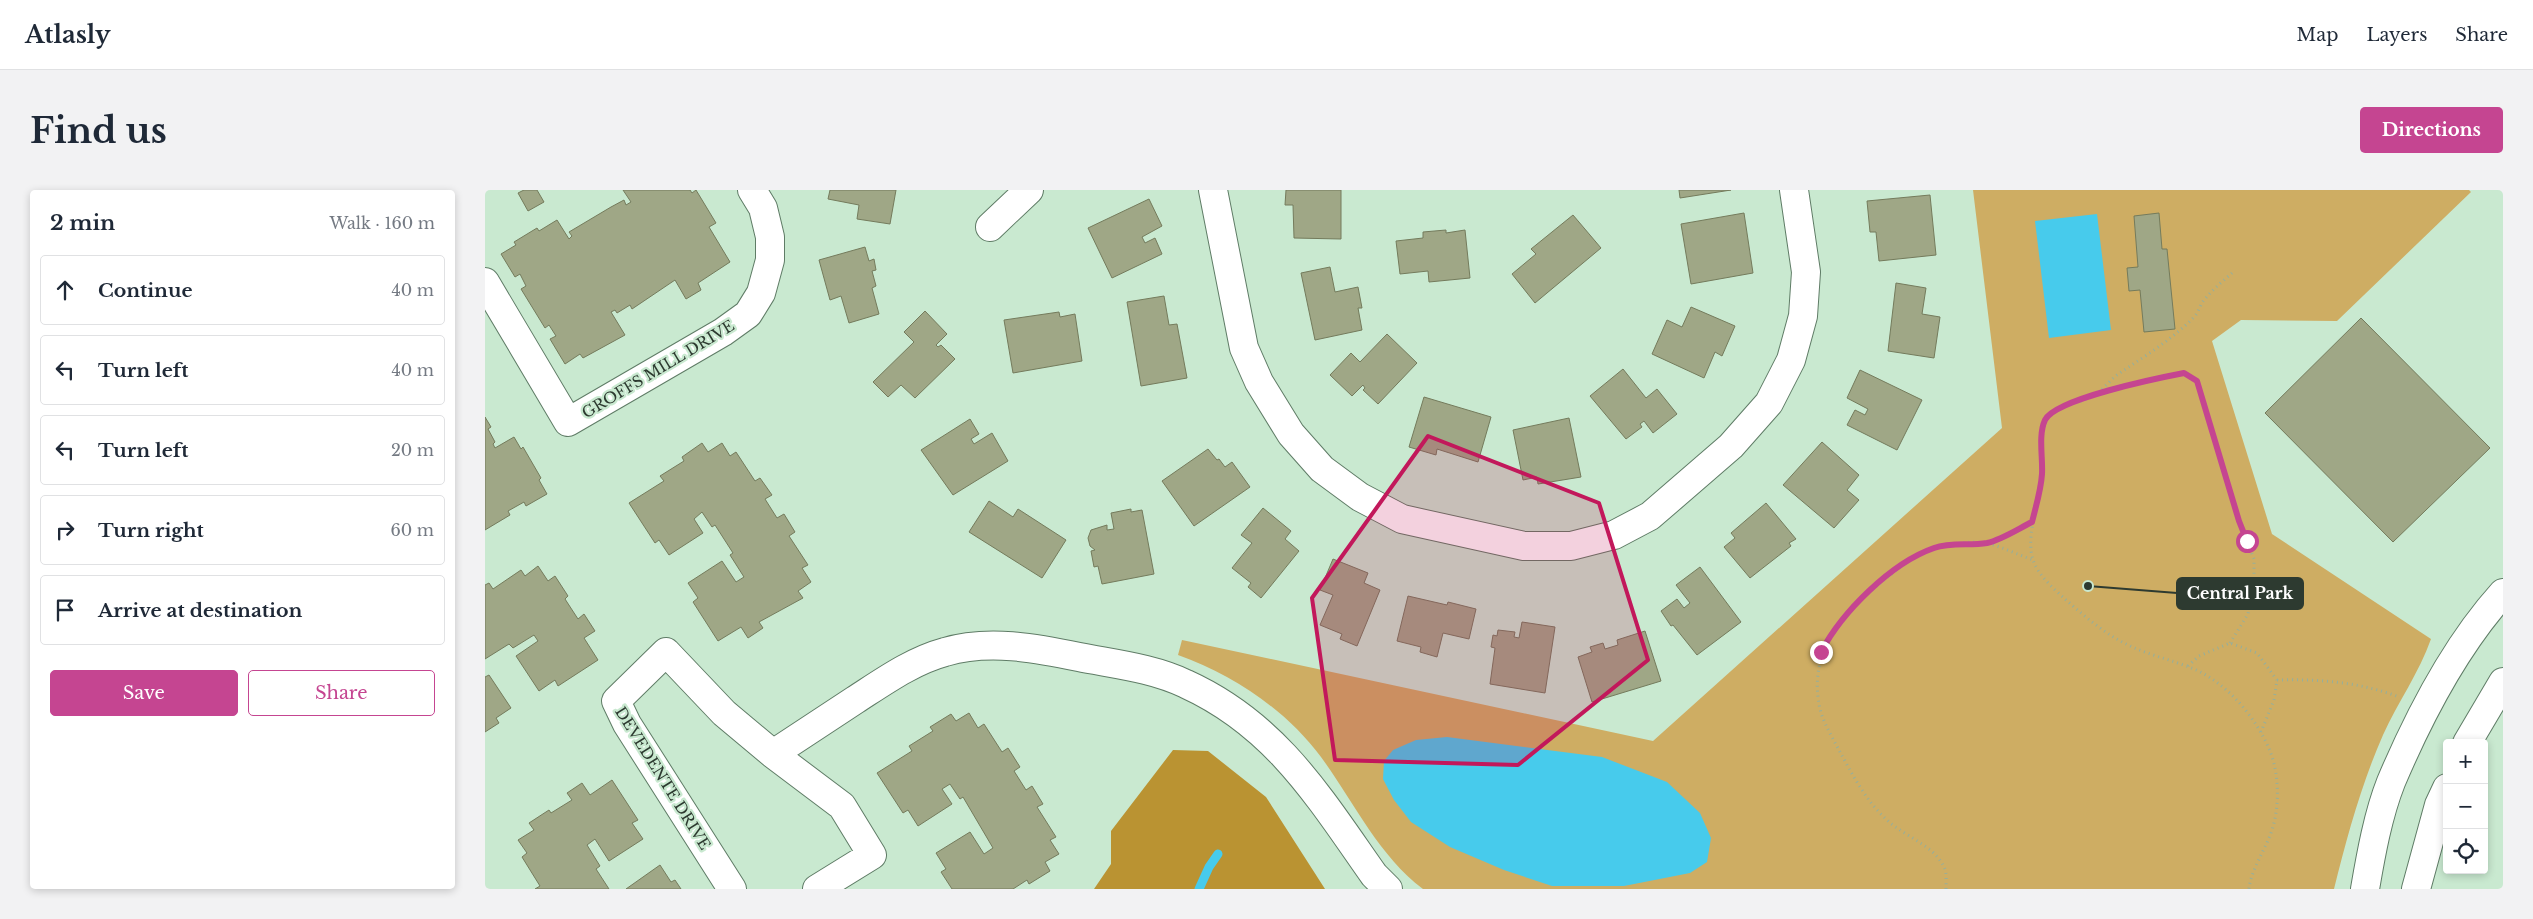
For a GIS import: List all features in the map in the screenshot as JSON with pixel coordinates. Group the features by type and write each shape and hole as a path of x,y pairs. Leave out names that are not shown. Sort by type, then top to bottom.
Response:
{"street":[{"name":"GROFFS MILL DRIVE","path":"485,282 568,422 723,332 748,314 761,293 770,260 770,237 763,208 753,190"},
{"path":"990,227 1029,190"},
{"path":"1213,190 1243,348 1259,382 1291,434 1322,469 1360,497 1402,519 1524,546 1571,546 1614,535 1650,516 1731,446 1769,403 1791,360 1803,316 1806,272 1793,190"},
{"path":"2365,889 2371,857 2391,784 2427,708 2453,660 2503,593"},
{"path":"773,754 898,672 945,652 990,646 1040,648 1143,670 1185,683 1227,705 1266,737 1303,774 1374,875 1388,889"},
{"name":"DEVEDENTE DRIVE","path":"732,889 627,724 615,701 665,652 724,713 773,754 842,806 872,855 817,889"},
{"path":"2469,739 2503,682"},
{"path":"2416,889 2443,796"}],"path":[{"path":"2095,396 2116,376 2143,360 2196,316 2203,300 2233,273"},
{"path":"2231,644 2247,614 2254,586 2254,559 2239,521 2197,381 2184,373 2135,383 2058,408 2045,420 2042,438 2042,474 2032,522 2033,560 2054,590 2097,626 2124,643 2154,657 2187,666 2211,678 2231,694 2250,716 2270,752 2276,781 2276,809 2270,836 2257,863 2249,889"},
{"path":"1946,889 1945,868 1936,854 1886,820 1850,771 1821,713 1819,684 1821,652 1831,633 1848,613 1913,556 1936,547 1988,543 2032,522"},
{"path":"1988,543 2033,560"},
{"path":"2187,666 2199,656 2231,644 2257,653 2277,680 2275,700 2260,732"},
{"path":"2277,680 2323,679 2384,691 2427,708"}],"highlighted area":[{"path":"1428,436 1599,503 1648,660 1518,765 1335,760 1312,598"}],"shaded area":[{"path":"1973,190 2469,190 2471,192 2337,321 2241,320 2212,341 2272,534 2431,639 2421,664 2389,723 2375,754 2355,811 2334,889 1423,889 1407,875 1380,844 1321,757 1291,724 1238,683 1178,655 1182,640 1653,741 2002,428"},
{"path":"1173,750 1208,751 1266,797 1325,889 1094,889 1111,864 1111,831"}],"water":[{"path":"2097,214 2111,330 2049,338 2035,221"},
{"path":"1447,737 1602,757 1667,782 1700,813 1711,838 1707,862 1690,873 1624,886 1552,886 1504,870 1450,847 1411,822 1394,800 1383,779 1384,761 1393,750 1416,740"}],"building":[{"path":"524,190 537,190 544,202 528,211 518,193"},
{"path":"623,190 690,190 692,193 696,190 716,223 709,227 730,262 698,283 701,290 686,299 675,280 632,309 630,305 617,313 615,310 611,312 625,335 583,358 580,354 565,364 550,339 556,336 549,325 545,328 521,289 526,286 520,274 515,277 501,254 516,245 514,242 537,228 539,231 557,220 569,239 572,236 569,232 624,200 626,205 631,202"},
{"path":"830,190 896,190 890,224 857,219 859,205 828,199"},
{"path":"1286,190 1341,190 1341,239 1294,238 1293,205 1285,205"},
{"path":"1679,190 1731,190 1680,198"},
{"path":"1930,195 1936,255 1879,261 1876,232 1870,232 1867,201"},
{"path":"1149,199 1162,226 1142,237 1145,243 1155,238 1162,254 1112,278 1088,228"},
{"path":"1744,213 1753,273 1691,284 1681,224"},
{"path":"2159,213 2162,249 2167,249 2175,329 2144,332 2140,290 2129,291 2127,268 2138,267 2134,216"},
{"path":"1573,215 1601,248 1535,303 1512,274 1536,254 1531,249"},
{"path":"1446,230 1446,233 1465,230 1470,278 1429,282 1428,271 1400,274 1396,241 1423,238 1423,232"},
{"path":"865,247 869,261 874,259 876,270 872,271 876,286 872,288 879,314 849,323 841,296 830,300 819,260"},
{"path":"1330,267 1335,292 1358,287 1362,308 1358,308 1362,330 1315,340 1301,273"},
{"path":"1896,283 1926,288 1922,314 1940,317 1934,358 1888,351"},
{"path":"1164,296 1169,325 1177,324 1187,378 1141,386 1127,302"},
{"path":"1691,307 1735,326 1722,356 1715,352 1704,378 1652,354 1667,320 1682,327"},
{"path":"925,311 947,334 936,345 938,347 941,345 955,359 915,398 901,385 888,397 873,382 914,342 904,332"},
{"path":"1059,312 1060,317 1075,314 1082,361 1013,373 1004,320"},
{"path":"2361,318 2490,448 2393,542 2265,413"},
{"path":"1387,334 1417,363 1378,404 1363,390 1365,388 1363,385 1352,396 1330,375 1351,353 1360,362"},
{"path":"1623,369 1646,398 1657,389 1677,414 1653,433 1644,421 1640,424 1642,427 1626,439 1590,396"},
{"path":"1860,370 1922,400 1897,450 1847,425 1855,410 1865,415 1868,409 1847,398"},
{"path":"1424,397 1491,417 1478,462 1437,449 1436,455 1409,447"},
{"path":"485,417 491,427 488,429 495,442 493,444 495,448 514,437 521,449 523,447 541,478 539,480 547,494 526,506 524,502 508,511 510,515 485,530"},
{"path":"1569,418 1581,477 1538,484 1537,477 1523,480 1513,430"},
{"path":"970,419 979,434 971,439 974,444 992,433 1008,461 953,495 921,450"},
{"path":"1822,442 1859,475 1847,490 1859,500 1834,528 1783,485"},
{"path":"702,443 708,452 722,443 730,456 736,452 755,481 760,478 772,495 765,499 777,518 784,514 795,532 789,536 808,565 802,568 811,582 798,591 803,598 759,622 763,628 748,638 741,627 718,641 693,602 698,598 688,583 722,561 736,582 744,577 730,555 733,553 715,525 712,527 702,512 694,519 703,533 669,555 659,540 655,543 629,503 664,481 660,476 684,461 682,457"},
{"path":"1208,449 1225,467 1232,462 1250,487 1194,526 1162,481"},
{"path":"989,501 1013,517 1018,509 1066,540 1042,578 969,532"},
{"path":"1766,503 1796,539 1789,543 1791,546 1750,578 1724,547 1735,538 1731,533"},
{"path":"1263,508 1291,531 1285,539 1299,551 1261,598 1248,587 1251,583 1232,568 1252,543 1241,535"},
{"path":"1131,509 1131,512 1142,510 1154,574 1102,584 1098,566 1094,567 1091,551 1095,550 1090,546 1088,538 1091,530 1107,525 1107,530 1114,529 1111,513"},
{"path":"1333,559 1368,573 1364,583 1380,590 1357,646 1340,639 1342,634 1320,625 1333,595 1320,590"},
{"path":"538,566 548,581 555,576 568,596 565,599 578,619 584,614 595,631 584,638 598,660 558,686 555,680 539,691 516,656 538,641 534,635 513,648 509,644 485,659 485,585 489,583 493,589 521,570 525,576"},
{"path":"1700,567 1741,622 1697,655 1673,625 1671,626 1661,611 1677,599 1684,608 1690,603 1676,585"},
{"path":"1408,596 1447,605 1448,602 1476,609 1469,639 1443,633 1437,657 1420,652 1421,647 1397,641"},
{"path":"1522,622 1555,627 1545,693 1490,684 1495,648 1491,647 1493,635 1497,636 1498,630 1515,632 1514,637 1519,638"},
{"path":"1645,631 1661,681 1592,702 1578,657 1592,652 1590,647 1603,643 1605,649 1618,645 1617,640"},
{"path":"489,675 511,708 496,718 499,723 485,732 485,677"},
{"path":"969,713 978,728 984,724 1002,752 1008,748 1020,767 1014,771 1026,790 1032,786 1043,804 1037,807 1056,837 1050,840 1059,854 1045,862 1050,871 1029,884 1027,880 1013,889 952,889 941,872 946,869 936,853 970,832 984,854 993,848 963,797 960,799 950,784 942,789 952,804 918,826 908,810 903,813 877,773 912,751 909,746 933,731 930,727 951,714 956,721"},
{"path":"612,780 638,820 632,823 643,839 609,861 595,839 587,845 600,866 596,869 609,889 535,889 540,886 522,857 527,853 518,840 534,830 529,823 549,810 551,813 572,800 567,793 582,783 590,795"},
{"path":"660,865 671,882 675,880 681,889 626,889"}],"waterway":[{"path":"1199,889 1209,867 1218,854"}],"place":[{"name":"Central Park","path":"2088,586"}],"route":[{"path":"1821,652 1831,633 1848,613 1913,556 1936,547 1988,543 2032,522 2038,501 2042,474 2042,438 2045,420 2058,408 2135,383 2184,373 2197,381 2239,521 2247,541"}]}
